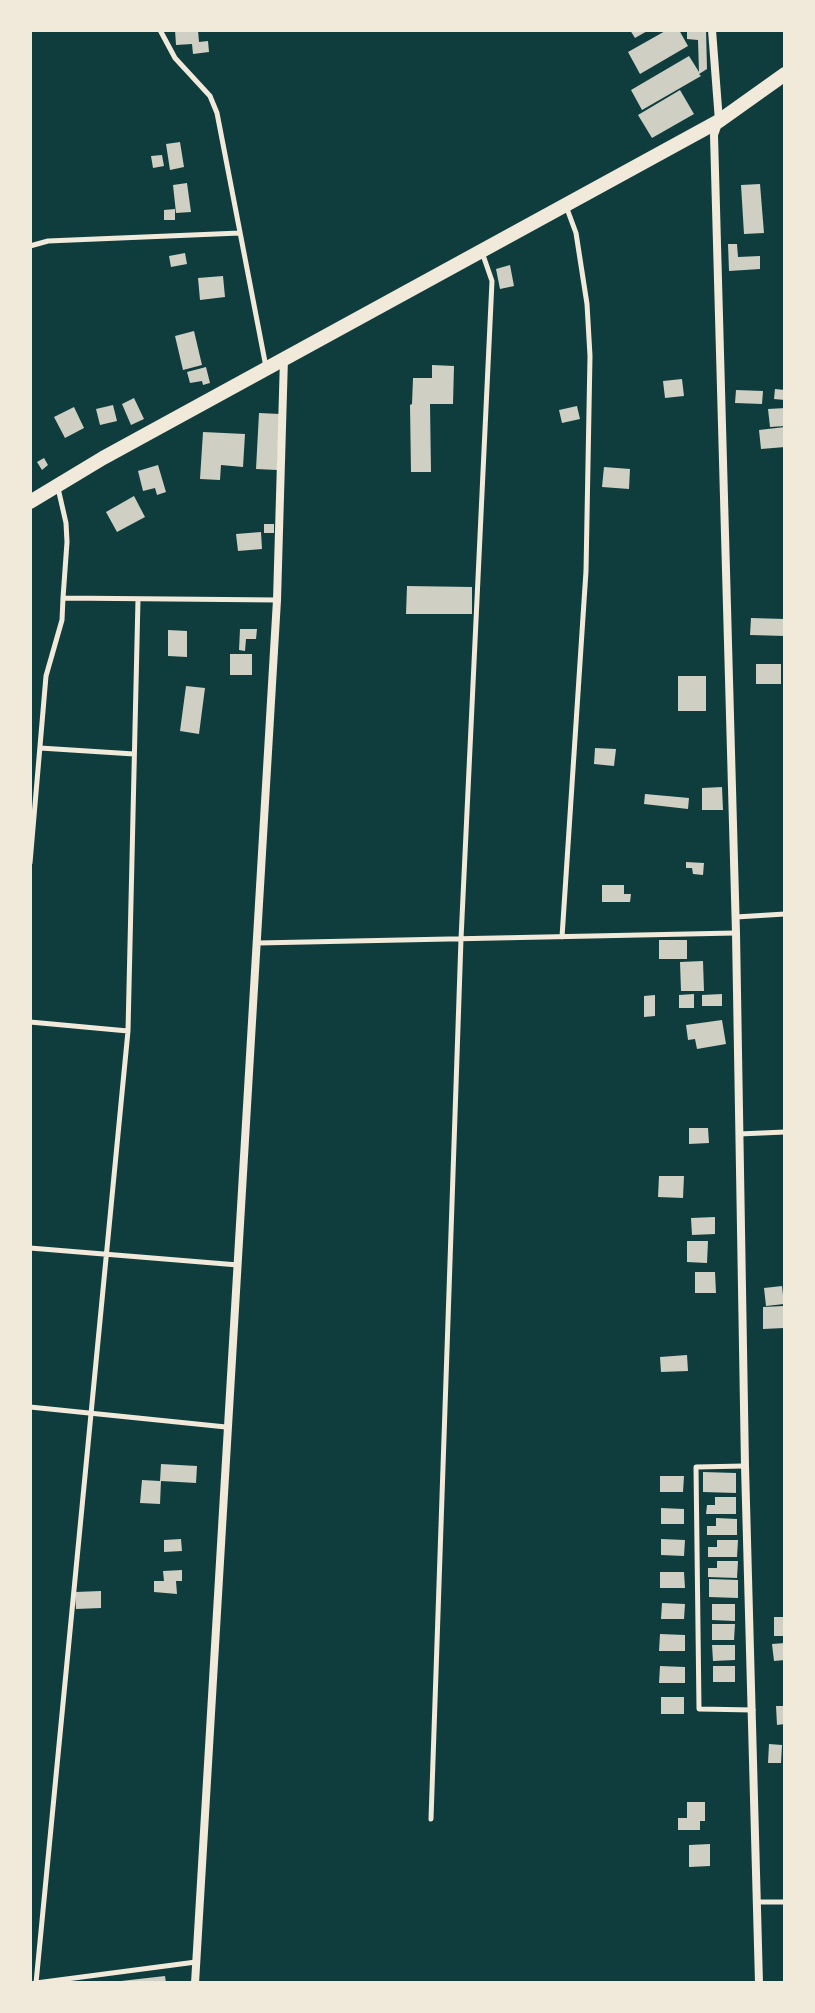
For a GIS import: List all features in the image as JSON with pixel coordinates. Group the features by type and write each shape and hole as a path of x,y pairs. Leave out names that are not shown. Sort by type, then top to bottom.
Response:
{"main road":[{"path":"30,502 284,358 719,121 785,74"}],"street":[{"path":"712,30 719,121 714,135 736,917 745,1466 759,1983"},
{"path":"195,1983 277,600 284,358"}],"lane":[{"path":"160,30 175,58 210,96 217,113 266,368"},
{"path":"562,937 586,571 590,356 581,262 576,233 566,205"},
{"path":"30,246 48,241 240,233"},
{"path":"431,1819 461,939 492,281 482,251"},
{"path":"30,863 46,676 62,620 67,542 58,486"},
{"path":"63,598 277,600"},
{"path":"138,599 128,1031 36,1983 196,1962"},
{"path":"40,748 134,754"},
{"path":"736,917 785,914"},
{"path":"258,943 736,933"},
{"path":"30,1022 128,1031"},
{"path":"739,1134 785,1132"},
{"path":"30,1248 238,1265"},
{"path":"30,1407 226,1427"},
{"path":"745,1466 696,1467 699,1709 753,1710"},
{"path":"757,1902 785,1902"}],"building":[{"path":"175,30 198,30 199,42 208,41 209,52 193,54 192,44 176,45"},
{"path":"630,30 649,30 635,38"},
{"path":"667,30 679,30 688,46 640,74 628,52"},
{"path":"687,30 706,30 707,69 699,74 701,76 642,110 631,90 689,56 699,72 698,40 687,39"},
{"path":"680,90 694,114 652,138 638,115"},
{"path":"180,142 184,167 170,170 166,144"},
{"path":"162,155 164,166 153,168 151,156"},
{"path":"187,183 191,212 176,213 173,185"},
{"path":"760,184 764,233 744,234 741,185"},
{"path":"175,209 175,220 164,220 164,210"},
{"path":"728,244 737,244 738,257 760,256 760,269 729,271"},
{"path":"185,253 187,264 171,267 169,256"},
{"path":"510,265 514,286 500,289 496,269"},
{"path":"223,276 225,297 200,300 198,278"},
{"path":"194,331 202,365 183,370 175,336"},
{"path":"432,365 454,366 453,404 430,404 431,472 411,472 410,405 413,378 432,378"},
{"path":"206,367 210,383 190,383 187,372"},
{"path":"682,379 684,396 665,398 663,381"},
{"path":"775,389 785,390 785,400 774,399"},
{"path":"736,390 763,391 762,404 735,403"},
{"path":"134,398 144,419 131,425 122,404"},
{"path":"113,405 117,421 100,425 96,409"},
{"path":"577,406 580,419 562,423 559,410"},
{"path":"74,407 84,428 65,438 54,417"},
{"path":"785,408 785,426 770,427 768,409"},
{"path":"259,413 280,414 277,470 256,469"},
{"path":"785,427 785,447 761,449 759,430"},
{"path":"203,432 245,434 243,467 221,465 220,480 200,479"},
{"path":"44,458 48,465 42,470 37,462"},
{"path":"158,465 166,492 157,495 155,488 143,491 138,471"},
{"path":"604,467 630,469 629,489 602,487"},
{"path":"134,496 145,517 117,532 106,512"},
{"path":"264,524 274,524 274,533 264,533"},
{"path":"261,532 262,549 238,551 236,534"},
{"path":"407,586 472,587 472,614 406,614"},
{"path":"751,618 785,619 785,636 750,635"},
{"path":"240,629 257,629 256,639 246,639 245,651 239,650"},
{"path":"168,630 187,631 187,657 168,656"},
{"path":"230,654 252,654 252,675 230,675"},
{"path":"756,664 781,664 781,684 756,684"},
{"path":"678,676 706,676 706,711 678,711"},
{"path":"186,686 205,688 199,734 180,731"},
{"path":"595,748 616,749 614,766 594,764"},
{"path":"722,787 723,810 702,810 702,788"},
{"path":"645,794 689,798 688,809 644,804"},
{"path":"686,862 704,863 703,875 693,874 692,868 686,868"},
{"path":"602,885 624,885 624,894 631,894 630,902 602,902"},
{"path":"659,940 687,940 687,959 659,959"},
{"path":"703,961 704,991 681,991 680,962"},
{"path":"694,994 694,1008 679,1008 679,995"},
{"path":"722,994 722,1006 702,1006 702,995"},
{"path":"655,995 655,1016 644,1017 644,996"},
{"path":"722,1020 726,1044 697,1049 695,1039 688,1040 686,1025"},
{"path":"689,1128 708,1128 709,1143 689,1144"},
{"path":"659,1176 684,1176 683,1198 658,1197"},
{"path":"715,1217 715,1234 692,1235 691,1218"},
{"path":"687,1241 708,1241 707,1263 687,1262"},
{"path":"695,1272 715,1272 716,1293 695,1293"},
{"path":"782,1286 784,1304 766,1306 764,1288"},
{"path":"784,1306 784,1328 763,1329 763,1307"},
{"path":"687,1355 688,1371 661,1372 660,1357"},
{"path":"161,1464 197,1466 196,1483 161,1481 160,1504 140,1503 142,1480 160,1481"},
{"path":"703,1472 736,1473 736,1493 703,1492"},
{"path":"660,1476 684,1476 683,1492 660,1492"},
{"path":"715,1497 736,1497 736,1514 706,1514 707,1505 715,1505"},
{"path":"661,1508 684,1509 684,1524 661,1524"},
{"path":"716,1518 737,1519 737,1535 707,1535 707,1526 716,1526"},
{"path":"181,1539 182,1551 164,1552 164,1540"},
{"path":"661,1539 685,1540 684,1556 661,1555"},
{"path":"717,1540 738,1540 737,1557 708,1557 708,1547 717,1547"},
{"path":"717,1561 738,1561 737,1578 708,1577 708,1568 717,1568"},
{"path":"182,1570 182,1581 176,1581 177,1594 154,1592 154,1581 164,1581 163,1571"},
{"path":"660,1572 684,1572 685,1588 660,1588"},
{"path":"709,1579 738,1580 738,1598 709,1597"},
{"path":"101,1591 101,1608 76,1609 75,1592"},
{"path":"662,1603 685,1604 684,1619 661,1619"},
{"path":"712,1604 735,1604 735,1621 712,1620"},
{"path":"774,1617 785,1617 785,1636 774,1636"},
{"path":"712,1624 735,1624 734,1640 712,1640"},
{"path":"660,1634 685,1635 685,1651 659,1651"},
{"path":"785,1643 785,1660 774,1661 772,1644"},
{"path":"712,1645 735,1645 735,1660 713,1661"},
{"path":"660,1666 685,1667 685,1683 659,1683"},
{"path":"713,1666 735,1666 735,1682 713,1682"},
{"path":"661,1697 684,1697 684,1714 661,1714"},
{"path":"776,1706 785,1706 785,1724 777,1725"},
{"path":"769,1744 782,1745 781,1763 768,1763"},
{"path":"687,1802 705,1802 705,1821 700,1821 700,1830 678,1830 678,1818 687,1818"},
{"path":"710,1844 710,1866 689,1867 689,1845"},
{"path":"165,1976 166,1983 121,1983 121,1981"}]}
